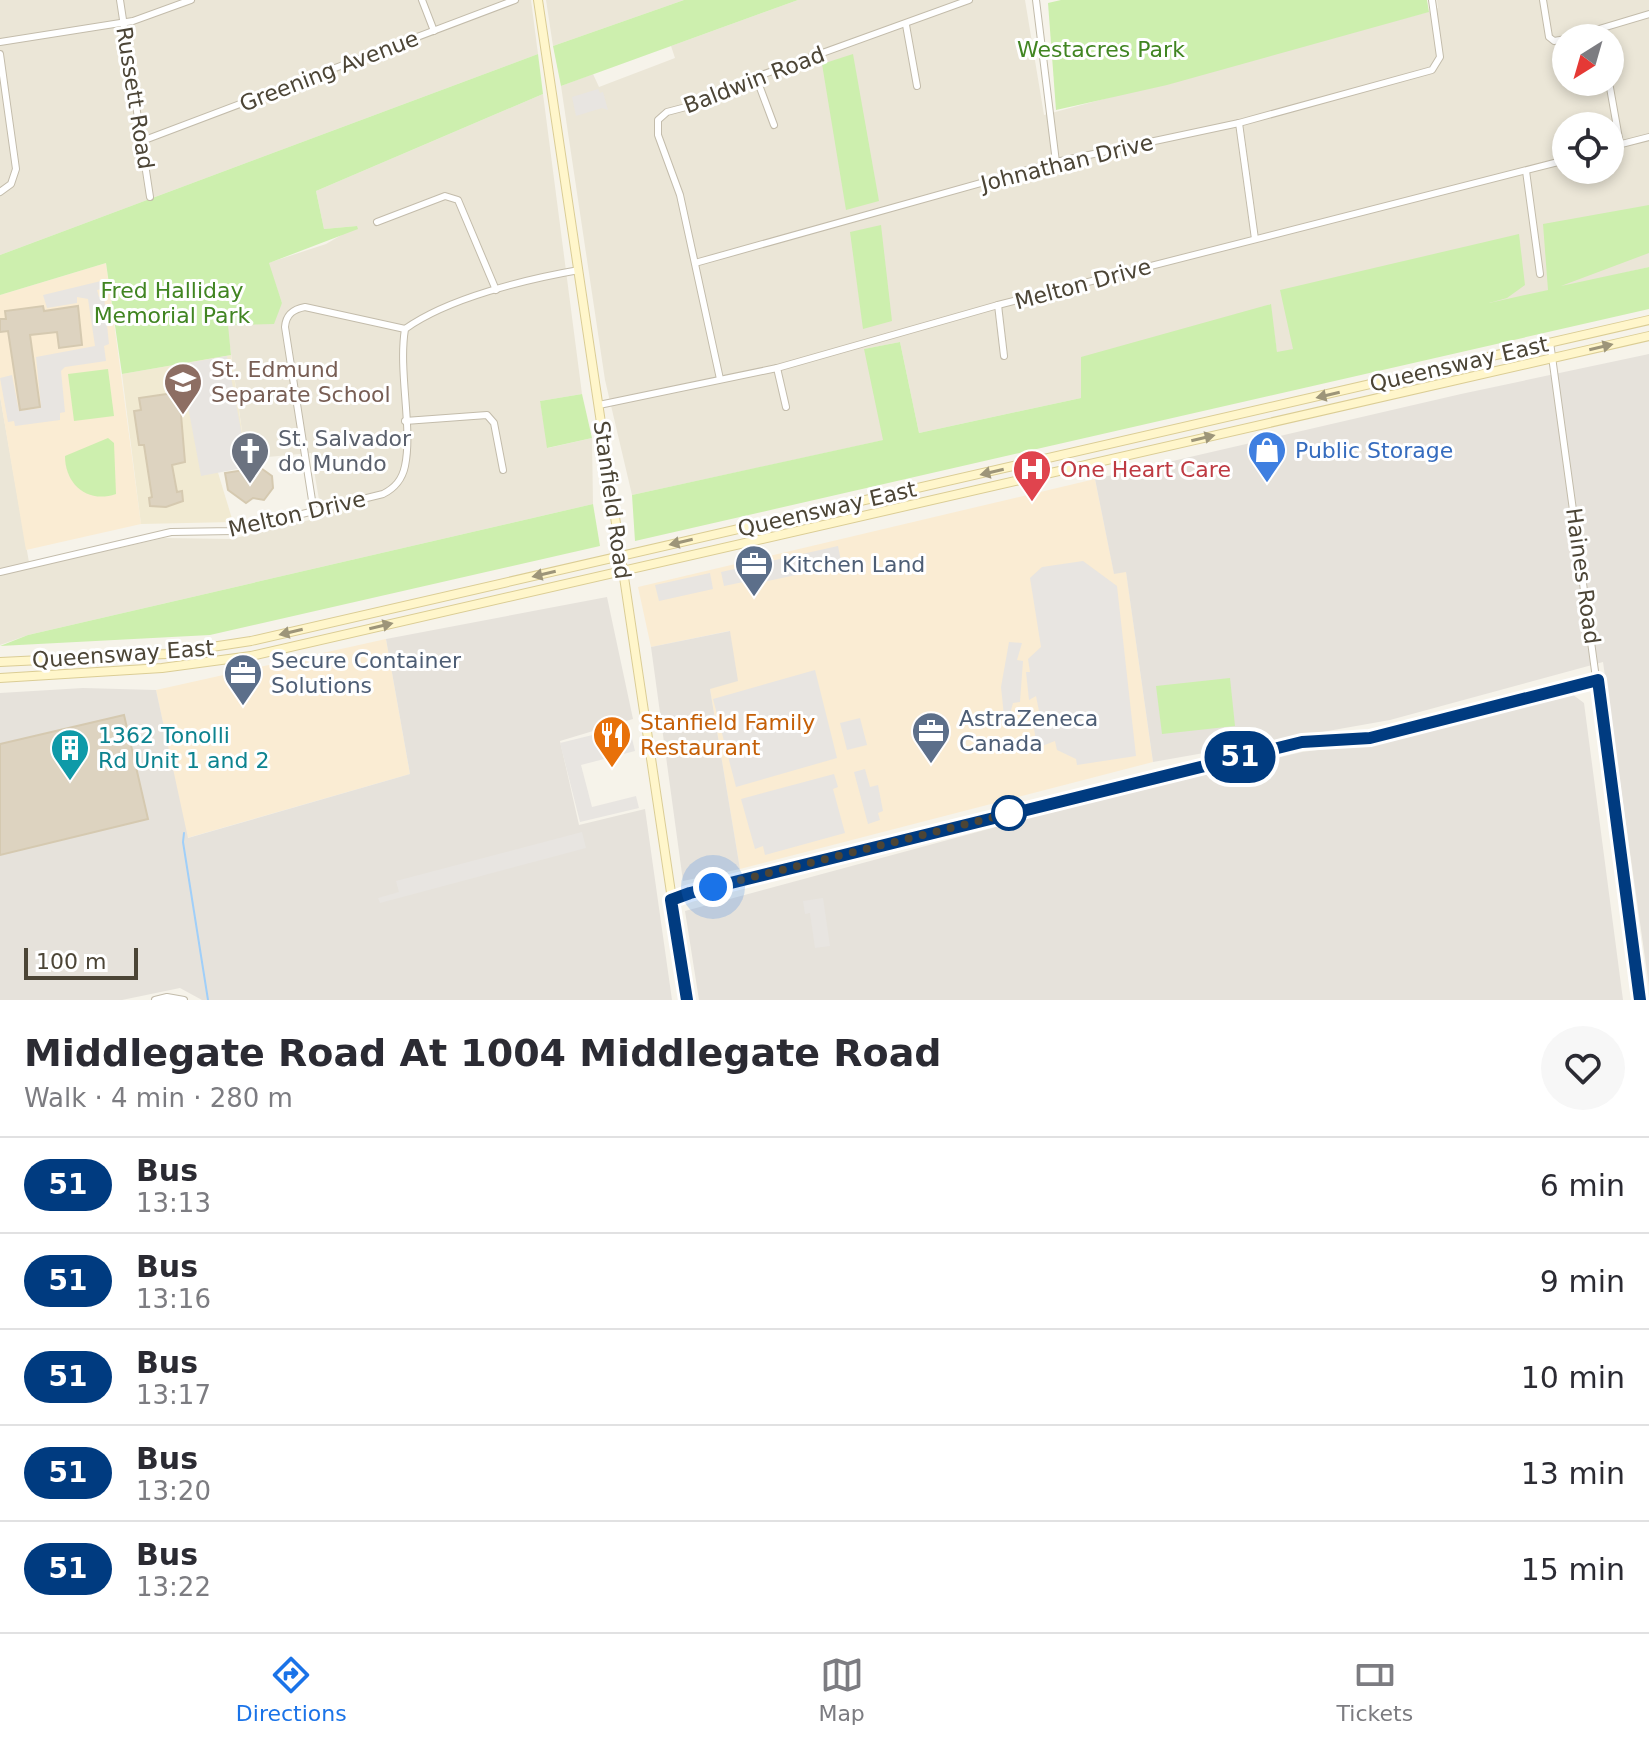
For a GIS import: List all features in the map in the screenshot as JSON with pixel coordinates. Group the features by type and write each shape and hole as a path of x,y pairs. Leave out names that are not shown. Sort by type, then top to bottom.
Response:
{"main road":[{"name":"Stanfield Road","path":"538,0 687,1000"},
{"name":"Queensway East","path":"0,662 166,654 220,648 1649,320"},
{"name":"Queensway East","path":"0,678 214,663 1649,336"}],"street":[{"name":"Russett Road","path":"120,0 150,197"},
{"path":"0,42 123,24 191,0"},
{"path":"422,0 434,31"},
{"name":"Greening Avenue","path":"142,141 515,0"},
{"name":"Baldwin Road","path":"720,379 680,195 658,135 658,120 667,112 705,102 756,77 969,0"},
{"path":"1036,0 1056,162"},
{"name":"Johnathan Drive","path":"695,263 1056,162 1239,123 1432,70 1438,65 1440,50 1432,0"},
{"path":"1543,0 1552,39"},
{"path":"1624,25 1649,14"},
{"path":"906,25 917,86"},
{"path":"0,54 16,169 11,184 0,192"},
{"path":"756,77 774,125"},
{"path":"1239,123 1255,239"},
{"path":"1624,143 1649,137"},
{"name":"Melton Drive","path":"599,405 777,368 998,305 1552,164"},
{"path":"1526,171 1540,274"},
{"path":"377,222 445,196 458,200 496,290"},
{"path":"314,513 285,327 288,316 294,310 305,307 405,329 496,290 579,270"},
{"path":"998,305 1004,356"},
{"name":"Melton Drive","path":"0,572 171,532 233,531 383,494 397,484 406,463 405,329"},
{"name":"Haines Road","path":"1550,342 1640,1000"},
{"path":"777,368 786,407"},
{"path":"405,421 487,415 494,423 503,470"},
{"path":"671,900 1302,742 1370,738 1598,680"},
{"path":"155,1000 167,997 184,1000"}],"shaded area":[{"path":"0,0 531,0 538,54 0,255"},
{"path":"546,0 684,0 553,46"},
{"path":"798,0 1025,0 1044,115 1428,12 1438,8 1437,0 1649,0 1649,267 1277,353 1270,304 1081,398 919,433 900,342 865,349 884,440 632,495 605,380 561,86 593,74 599,87 675,58 671,46"},
{"path":"598,89 600,93 603,92 608,110 602,108 576,116 572,97"},
{"path":"543,94 582,394 540,401 548,448 592,438 593,504 28,635 0,645 0,396 30,568 164,538 231,539 322,517 311,453 246,459 227,325 277,310 282,303 268,263 326,244 357,226 324,229 316,191"},
{"path":"106,263 141,524 26,550 0,396 0,295"},
{"path":"101,281 102,289 97,290 99,297 104,296 109,344 104,346 106,361 65,367 61,371 65,412 60,413 60,420 15,426 14,421 8,422 0,378 12,375 19,411 41,408 36,357 95,346 88,299 77,297 77,303 47,308 43,295"},
{"path":"1649,354 1649,986 1603,662 1390,720 1153,762 1126,572 1114,574 1095,479"},
{"name":"St. Edmund Separate School","path":"231,355 246,459 216,466 233,522 141,524 122,374"},
{"path":"227,356 248,467 201,476 181,369 188,368 188,363"},
{"path":"1095,479 1114,573 1126,571 1153,762 740,869 710,689 729,631 651,647 638,587"},
{"path":"838,546 841,561 818,566 819,570 754,584 753,580 724,586 721,572"},
{"path":"1083,561 1117,586 1136,756 1077,765 1076,759 1057,750 1055,741 1037,748 1032,715 1040,716 1036,696 1029,700 1026,672 1030,672 1028,659 1041,647 1030,578 1042,567"},
{"path":"710,573 713,589 659,601 655,585"},
{"path":"607,597 633,719 560,741 579,825 645,809 672,1000 202,1000 180,988 122,1000 0,1000 0,693 83,688 156,690 188,838 410,774 386,639"},
{"path":"730,631 738,681 710,689 740,869 683,881 651,647"},
{"path":"386,639 410,774 187,838 156,690"},
{"path":"1009,642 1022,643 1017,660 1023,661 1020,702 1013,703 1010,714 1004,716 1001,687"},
{"path":"815,670 837,758 736,787 713,699"},
{"path":"1572,694 1584,703 1623,1000 699,1000 685,911 1107,797 1302,752 1385,741"},
{"path":"860,718 867,745 847,750 840,723"},
{"path":"629,726 635,751 581,765 592,807 636,796 639,808 580,822 560,743"},
{"path":"865,769 870,787 878,785 883,811 878,813 880,820 868,824 854,772"},
{"path":"834,774 838,787 833,789 845,833 765,855 763,846 755,849 741,799"},
{"path":"582,832 586,848 380,903 378,898 399,892 396,881"},
{"path":"823,898 830,946 815,948 810,913 805,914 803,901"}],"green space":[{"path":"684,0 798,0 561,86 553,46"},
{"name":"Westacres Park","path":"1061,0 1427,0 1429,12 1167,85 1056,110 1048,3"},
{"name":"Fred Halliday Memorial Park","path":"538,54 543,94 316,191 324,229 357,226 358,229 269,263 282,303 274,324 228,325 231,355 122,374 106,263 0,295 0,255"},
{"path":"853,54 879,201 846,210 822,64"},
{"path":"1649,205 1649,253 1561,286 1649,267 1649,309 635,541 632,495 883,440 864,349 900,342 919,433 1081,398 1081,357 1271,304 1277,352 1293,349 1280,290 1519,234 1525,285 1507,298 1489,303 1548,290 1543,224"},
{"path":"881,225 892,321 863,329 850,232"},
{"path":"108,369 114,416 74,421 68,374"},
{"path":"582,394 592,438 547,448 540,401"},
{"path":"108,438 114,443 116,494 87,494 73,483 65,456"},
{"path":"593,504 600,546 210,635 0,646 28,635"},
{"path":"1230,678 1235,726 1162,734 1156,686"}],"building":[{"path":"43,306 44,311 78,306 82,345 59,348 57,332 30,335 40,407 20,410 8,331 0,332 0,319 6,319 5,311"},
{"path":"174,393 175,404 180,403 185,462 172,465 177,492 182,491 183,501 166,507 150,506 149,498 152,497 144,445 139,445 134,411 141,410 139,398"},
{"name":"St. Salvador do Mundo","path":"258,466 272,476 273,488 264,500 253,498 246,503 228,490 225,473 250,469 252,474"},
{"name":"1362 Tonolli Rd Unit 1 and 2","path":"124,715 148,819 0,855 0,744"}],"waterway":[{"path":"184,833 208,1000"}],"bus line":[{"name":"51","path":"687,1000 671,900 690,893 1302,742 1370,738 1598,680 1640,1000"}],"place":[{"name":"St. Edmund Separate School","path":"183,416"},
{"name":"Public Storage","path":"1267,484"},
{"name":"St. Salvador do Mundo","path":"250,485"},
{"name":"One Heart Care","path":"1032,503"},
{"name":"Kitchen Land","path":"754,598"},
{"name":"Secure Container Solutions","path":"243,707"},
{"name":"AstraZeneca Canada","path":"931,765"},
{"name":"Stanfield Family Restaurant","path":"612,769"},
{"name":"1362 Tonolli Rd Unit 1 and 2","path":"70,782"}],"route":[{"path":"713,887 1019,811 1009,813"}]}
